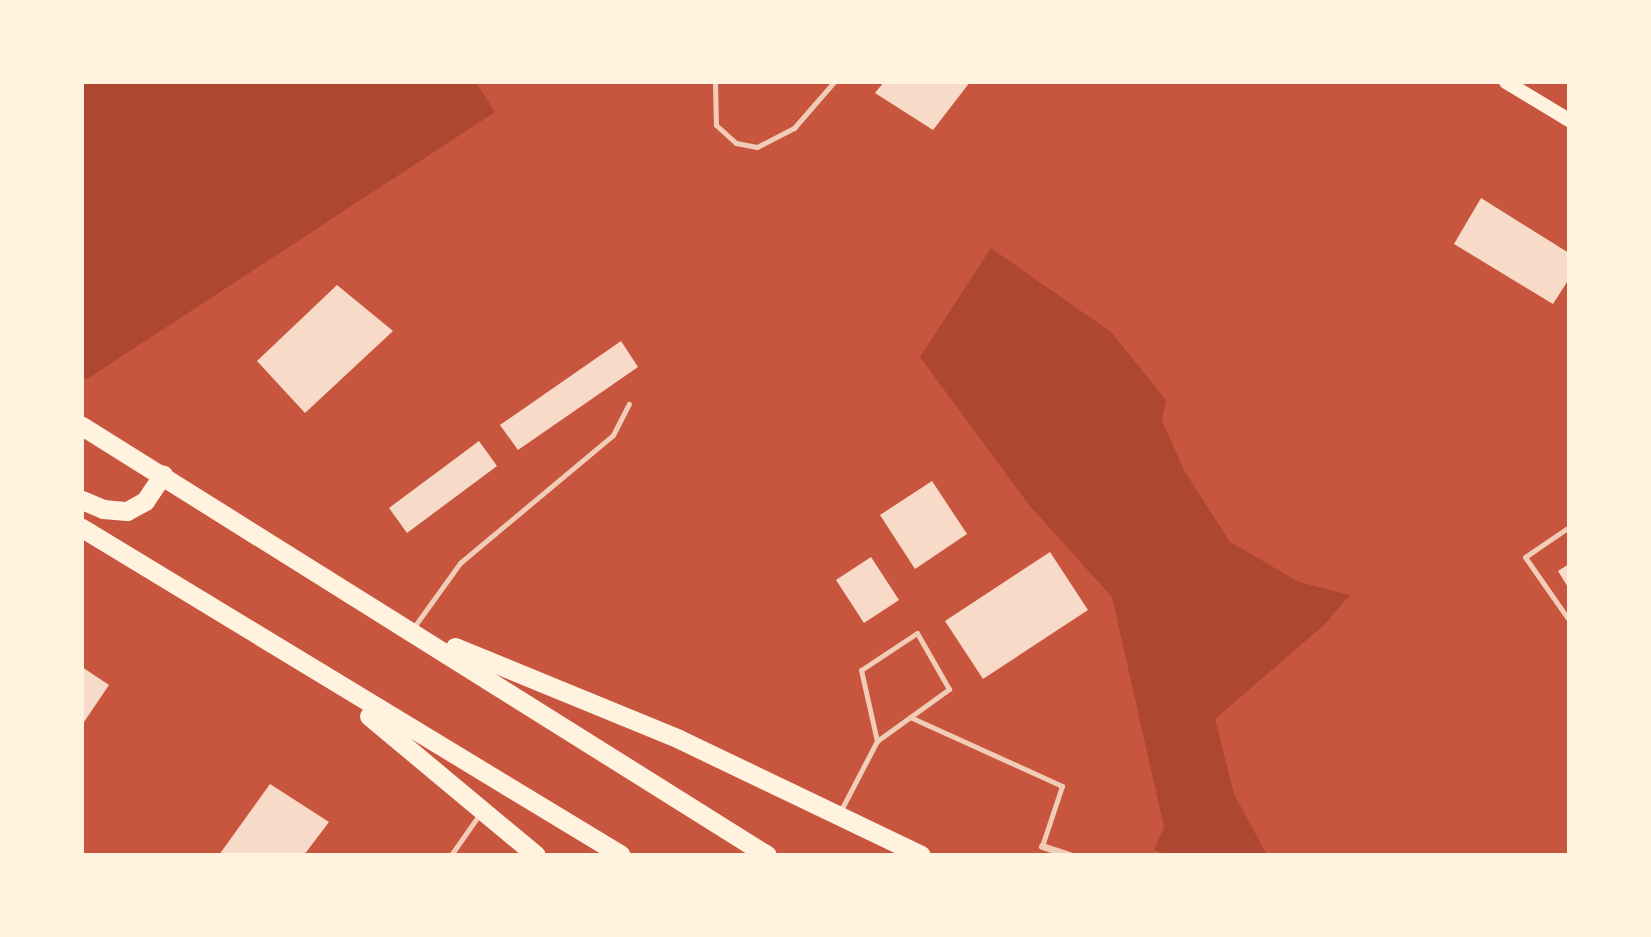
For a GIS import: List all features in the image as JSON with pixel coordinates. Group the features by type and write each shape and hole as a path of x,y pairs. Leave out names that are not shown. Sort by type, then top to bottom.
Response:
{"highway":[{"path":"82,426 163,474 767,855"},
{"path":"82,499 103,509 127,511 145,501 163,474"},
{"path":"82,528 332,683 621,855"},
{"path":"412,630 679,739 921,855"},
{"path":"332,683 481,812 536,855"}],"main road":[{"path":"1506,82 1569,120"}],"street":[{"path":"1042,846 1070,855"}],"lane":[{"path":"715,82 716,125 736,143 757,147 794,128 834,82"},
{"path":"412,630 460,563 613,435 629,404"},
{"path":"1569,527 1525,557 1569,620"},
{"path":"838,815 877,741 949,689 916,633 860,670 877,741"},
{"path":"911,717 1062,786 1042,846"},
{"path":"451,855 481,812"}],"shaded area":[{"path":"82,82 476,82 495,112 87,379 82,377"},
{"path":"991,248 1111,332 1166,400 1162,421 1185,472 1230,542 1299,582 1350,595 1324,625 1215,719 1234,794 1267,855 1169,855 1154,850 1164,827 1112,597 1029,505 920,357"}],"building":[{"path":"884,82 970,82 933,130 875,93"},
{"path":"1481,198 1569,253 1569,279 1553,304 1454,244"},
{"path":"337,285 393,331 305,413 257,361"},
{"path":"621,341 638,367 518,450 500,425"},
{"path":"479,441 497,466 407,533 389,508"},
{"path":"932,481 967,534 915,569 880,515"},
{"path":"1050,552 1088,610 983,679 945,621"},
{"path":"871,557 899,600 864,623 836,580"},
{"path":"1569,564 1569,589 1558,571"},
{"path":"82,667 109,685 82,725"},
{"path":"270,784 329,822 304,855 219,855"}]}
